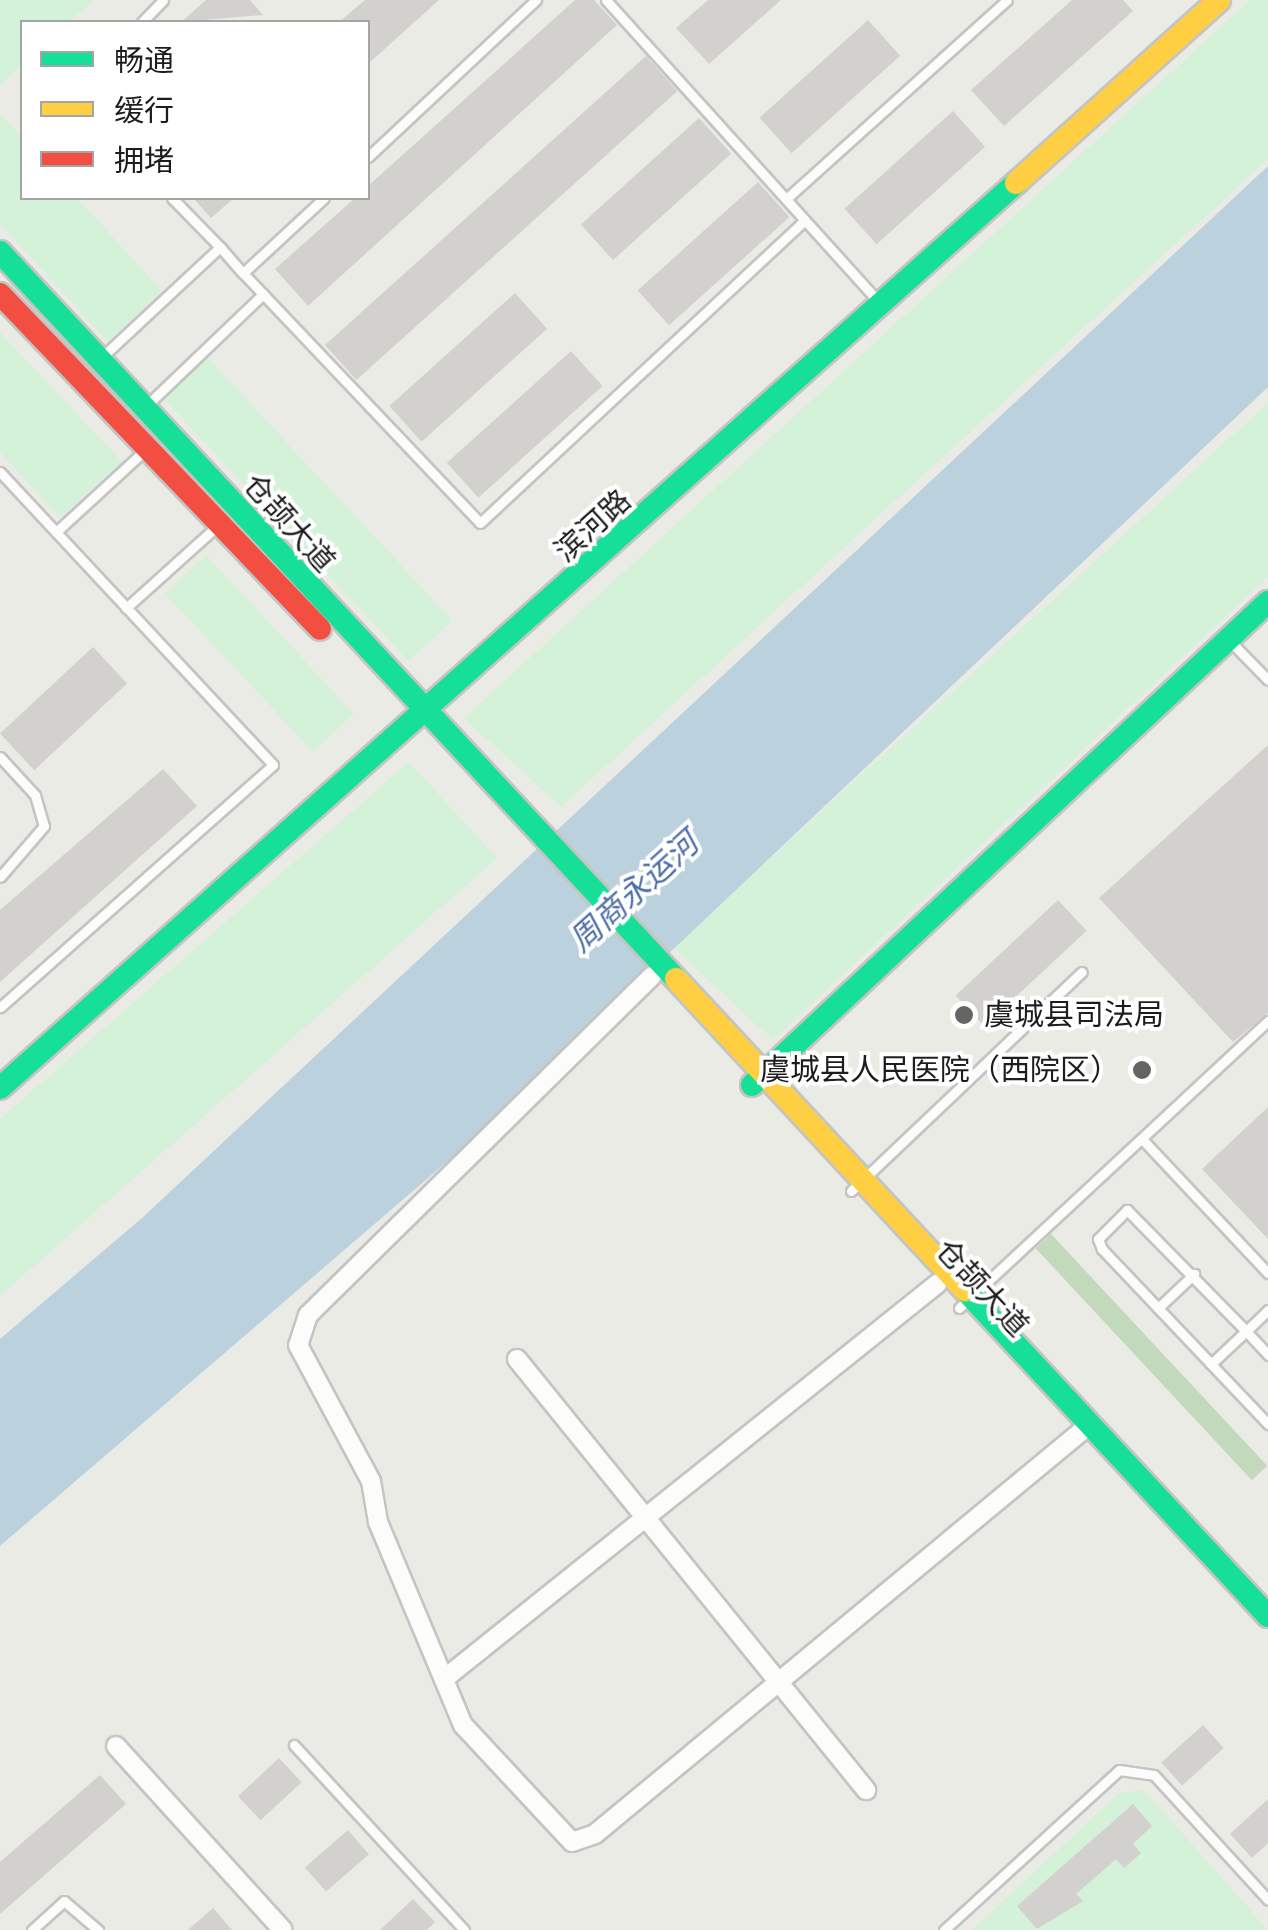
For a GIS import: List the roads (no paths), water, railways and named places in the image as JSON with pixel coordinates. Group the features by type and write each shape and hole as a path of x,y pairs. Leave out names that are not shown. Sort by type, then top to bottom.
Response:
{"main road":[{"name":"滨河路","path":"0,1088 420,722 1219,0"},
{"name":"仓颉大道","path":"0,252 143,409 156,440"},
{"name":"仓颉大道","path":"0,294 126,425 156,440 1083,1430 1268,1616"},
{"path":"756,1081 1268,602"},
{"name":"仓颉大道","path":"855,1186 937,1284 964,1303"},
{"name":"仓颉大道","path":"1083,1430 1268,1640"}],"street":[{"path":"656,972 308,1314 298,1344 370,1481 463,1725 572,1842 595,1834 1083,1430"},
{"path":"444,1679 937,1284"},
{"path":"517,1358 866,1790"},
{"path":"116,1746 284,1930"}],"lane":[{"path":"144,20 164,0"},
{"path":"370,155 536,0"},
{"path":"606,0 882,305"},
{"path":"786,199 1007,0"},
{"path":"174,200 480,523 805,220"},
{"path":"243,273 322,200"},
{"path":"80,378 220,247"},
{"path":"126,425 263,294"},
{"path":"56,532 156,440"},
{"path":"0,472 272,766 0,1007"},
{"path":"126,608 228,516"},
{"path":"1228,639 1268,680"},
{"path":"0,757 35,795 44,826 0,876"},
{"path":"855,1186 1082,972"},
{"path":"964,1303 1268,1021"},
{"path":"1142,1138 1268,1273"},
{"path":"1268,1354 1194,1274 1127,1210 1098,1239 1268,1424"},
{"path":"1158,1308 1194,1274"},
{"path":"1211,1364 1268,1310"},
{"path":"294,1745 464,1930"},
{"path":"944,1930 1118,1770 1154,1774 1268,1900"},
{"path":"32,1930 64,1902 98,1930"}],"water":[{"name":"周商永运河","path":"1268,166 1268,387 463,1148 0,1546 0,1339 142,1218"}],"place":[{"name":"虞城县司法局","path":"964,1015"},
{"name":"虞城县人民医院（西院区）","path":"1142,1070"}]}
